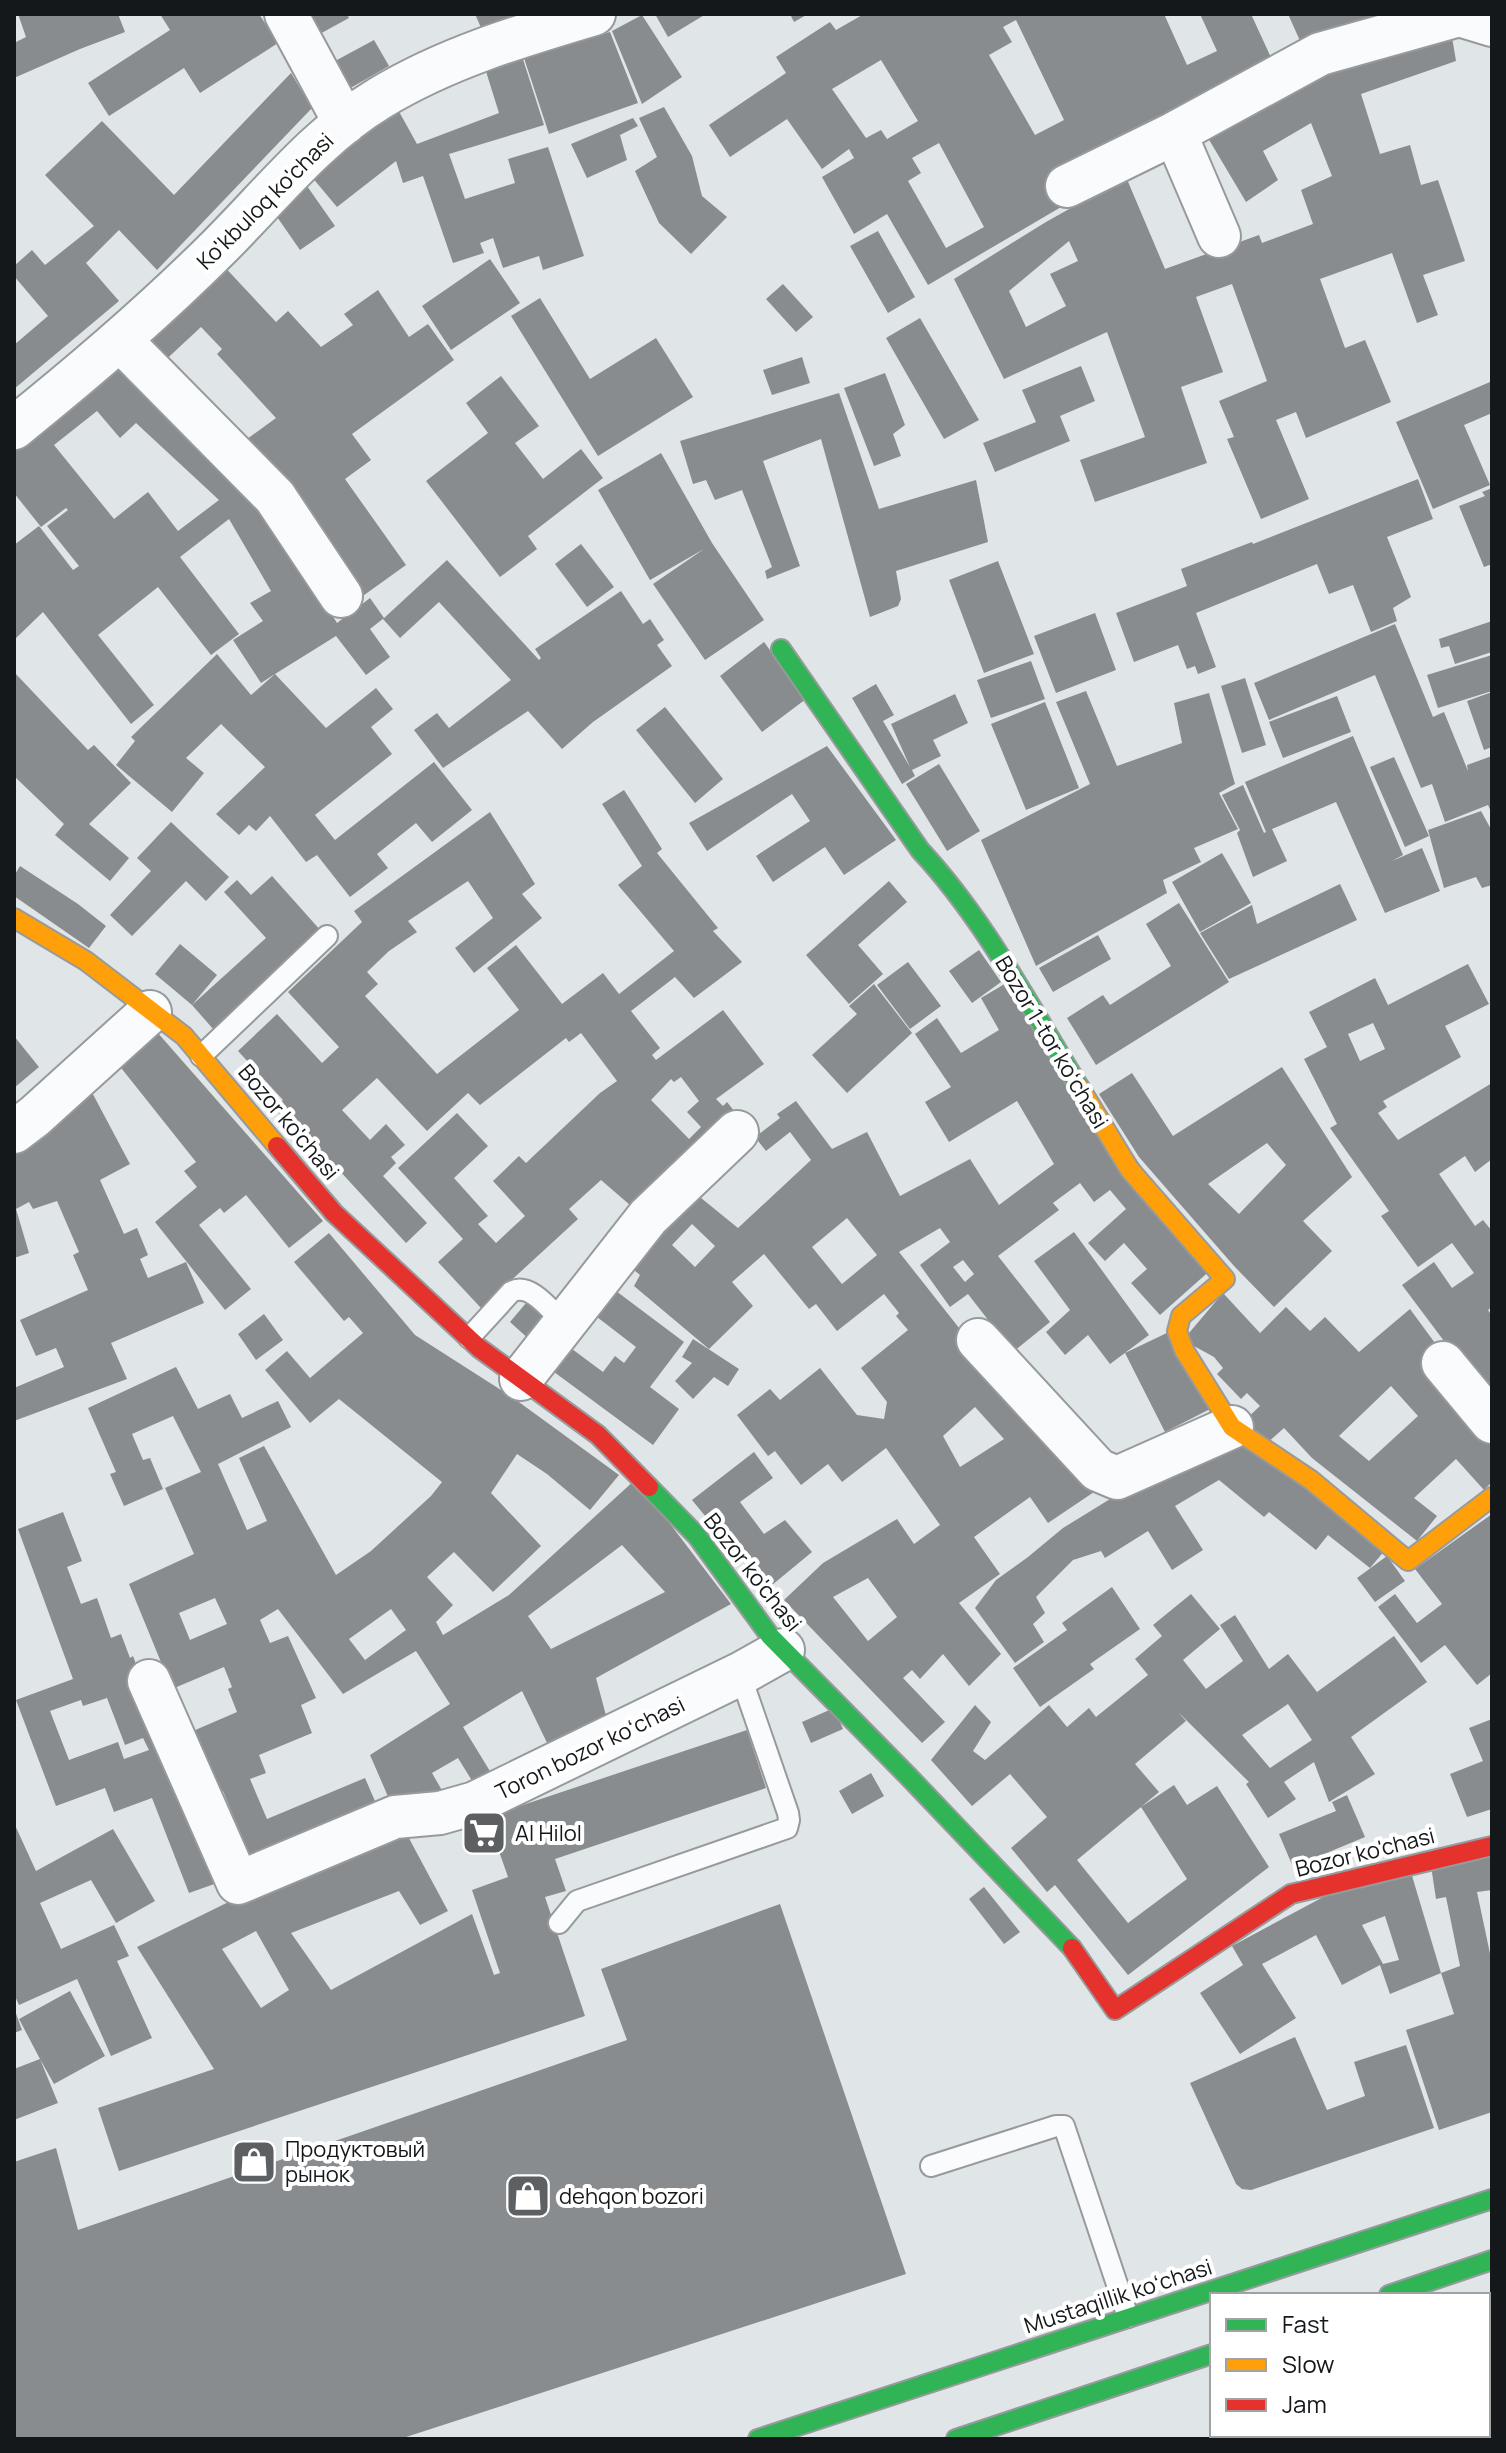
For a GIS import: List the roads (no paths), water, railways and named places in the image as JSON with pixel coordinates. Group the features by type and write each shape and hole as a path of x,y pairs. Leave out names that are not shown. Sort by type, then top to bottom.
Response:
{"street":[{"path":"286,14 345,123"},
{"name":"Ko'kbuloq ko'chasi","path":"14,428 120,340 219,247 303,159 378,99 422,74 474,53 594,14"},
{"path":"1067,186 1175,133 1320,54 1459,15 1492,25"},
{"path":"1175,133 1219,236"},
{"path":"120,340 275,497 341,596"},
{"name":"Bozor 1-tor koʻchasi","path":"781,649 920,850 945,877 983,929 1130,1170 1225,1279 1181,1316 1177,1331 1184,1350 1232,1427 1311,1480 1408,1561 1492,1497"},
{"name":"Bozor ko'chasi","path":"14,918 86,961 184,1036 334,1213 479,1348 598,1435 697,1536 770,1636 1079,1956 1115,2010 1291,1894 1492,1846"},
{"path":"14,1132 150,1012"},
{"path":"521,1379 648,1217 737,1132"},
{"path":"978,1340 1098,1470 1117,1478 1232,1427"},
{"path":"1443,1363 1492,1422"},
{"name":"Toron bozor koʻchasi","path":"149,1681 238,1883 395,1817 440,1813 475,1803 783,1650"},
{"name":"Mustaqillik koʻchasi","path":"758,2439 1492,2199"},
{"path":"1395,2293 1492,2260"},
{"path":"956,2439 1210,2355"}],"lane":[{"path":"201,1056 327,936"},
{"path":"469,1338 518,1288 527,1289 564,1323"},
{"path":"559,1923 577,1901 787,1828 788,1813 740,1674"},
{"path":"931,2166 1064,2126 1128,2317"}],"place":[{"name":"Al Hilol","path":"484,1833"},
{"name":"Продуктовый рынок","path":"254,2162"},
{"name":"dehqon bozori","path":"528,2196"}]}
